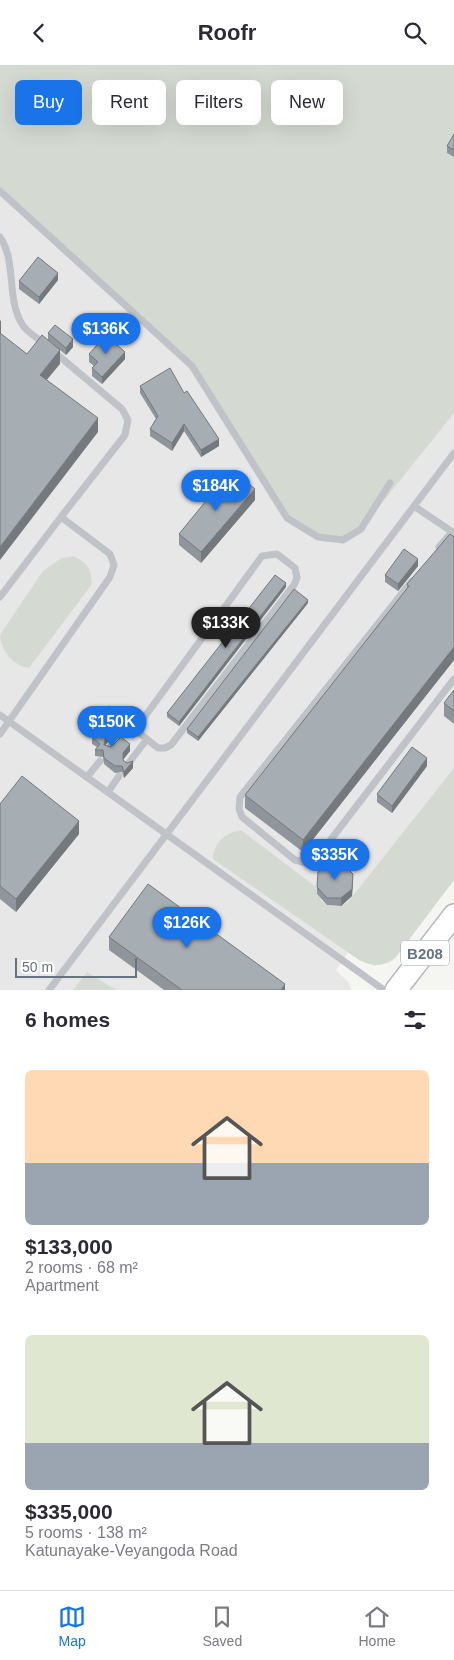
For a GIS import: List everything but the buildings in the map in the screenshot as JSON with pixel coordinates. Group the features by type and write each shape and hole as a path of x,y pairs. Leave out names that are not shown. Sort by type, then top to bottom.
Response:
{"main road":[{"name":"B208","path":"396,990 454,915"}],"lane":[{"path":"0,191 192,366 287,518 318,537 343,540 361,529 390,483"},
{"path":"0,237 6,249 13,300 22,325 122,409 128,420 125,435 0,597"},
{"path":"49,990 454,453"},
{"path":"414,506 453,533 433,555"},
{"path":"0,734 113,571 110,554 61,517"},
{"path":"109,709 128,725 161,749 171,745 294,585 297,577 295,567 281,556 273,553 262,556 135,730"},
{"path":"420,571 240,797 238,809 242,817 295,859 306,863 316,859 454,679"},
{"path":"0,715 384,990"},
{"path":"109,749 128,725"},
{"path":"128,764 147,739"},
{"path":"87,777 100,761"},
{"path":"108,792 119,776"}],"shaded area":[{"path":"0,65 454,65 454,879 391,962 374,966 348,952 336,970 349,983 351,990 0,990"},
{"path":"0,65 454,65 454,413 361,529 343,540 318,537 287,518 192,366 0,191"},
{"path":"74,556 83,561 88,567 92,584 29,668 23,667 13,661 5,652 0,635 43,571 62,558"},
{"path":"454,768 454,880 396,957 387,963 374,965 359,960 213,859 221,839 230,833 241,830 316,887 321,901 331,906 341,905 348,902"},
{"path":"87,972 116,990 73,990"}]}
